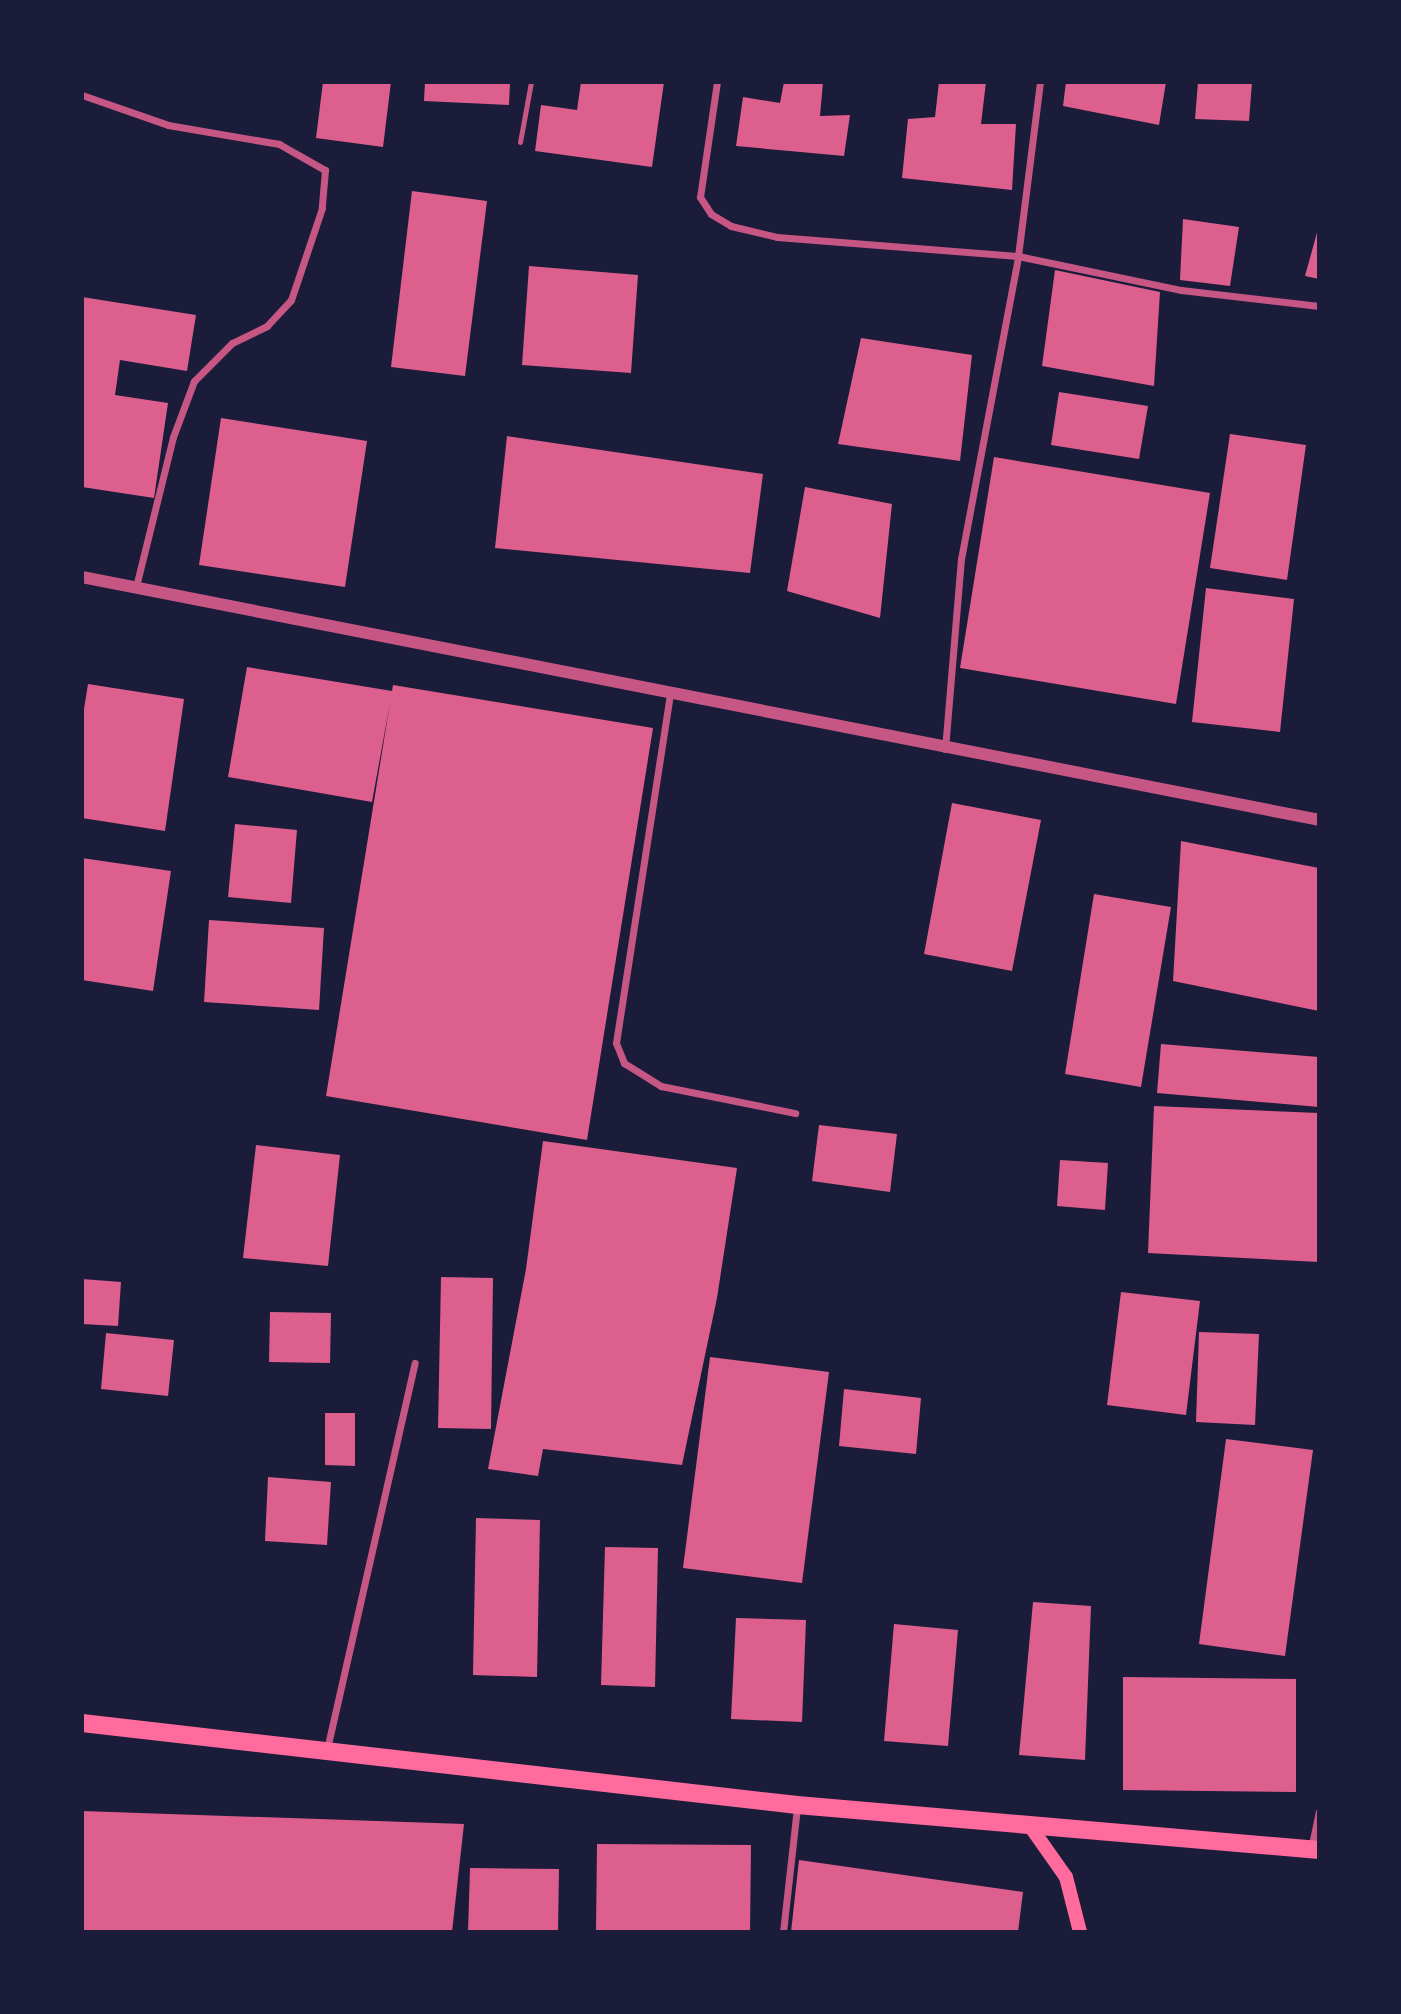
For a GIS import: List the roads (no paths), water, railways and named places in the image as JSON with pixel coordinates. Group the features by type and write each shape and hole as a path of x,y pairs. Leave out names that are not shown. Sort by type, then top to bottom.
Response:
{"main road":[{"path":"82,1723 797,1805 1315,1849"},
{"path":"1030,1826 1066,1877 1080,1932"}],"street":[{"path":"717,82 700,197 711,214 731,226 777,237 1018,256 1181,290 1319,306"},
{"path":"945,749 961,559 1018,256 1040,82"},
{"path":"82,95 168,125 279,144 325,170 322,208 291,300 267,326 232,343 194,381 173,437 136,586"},
{"path":"82,577 945,749 1319,820"},
{"path":"670,694 616,1043 624,1063 661,1086 795,1113"},
{"path":"327,1749 415,1363"},
{"path":"783,1932 797,1805"},
{"path":"1315,1849 1319,1812"}],"lane":[{"path":"520,142 531,82"}]}
